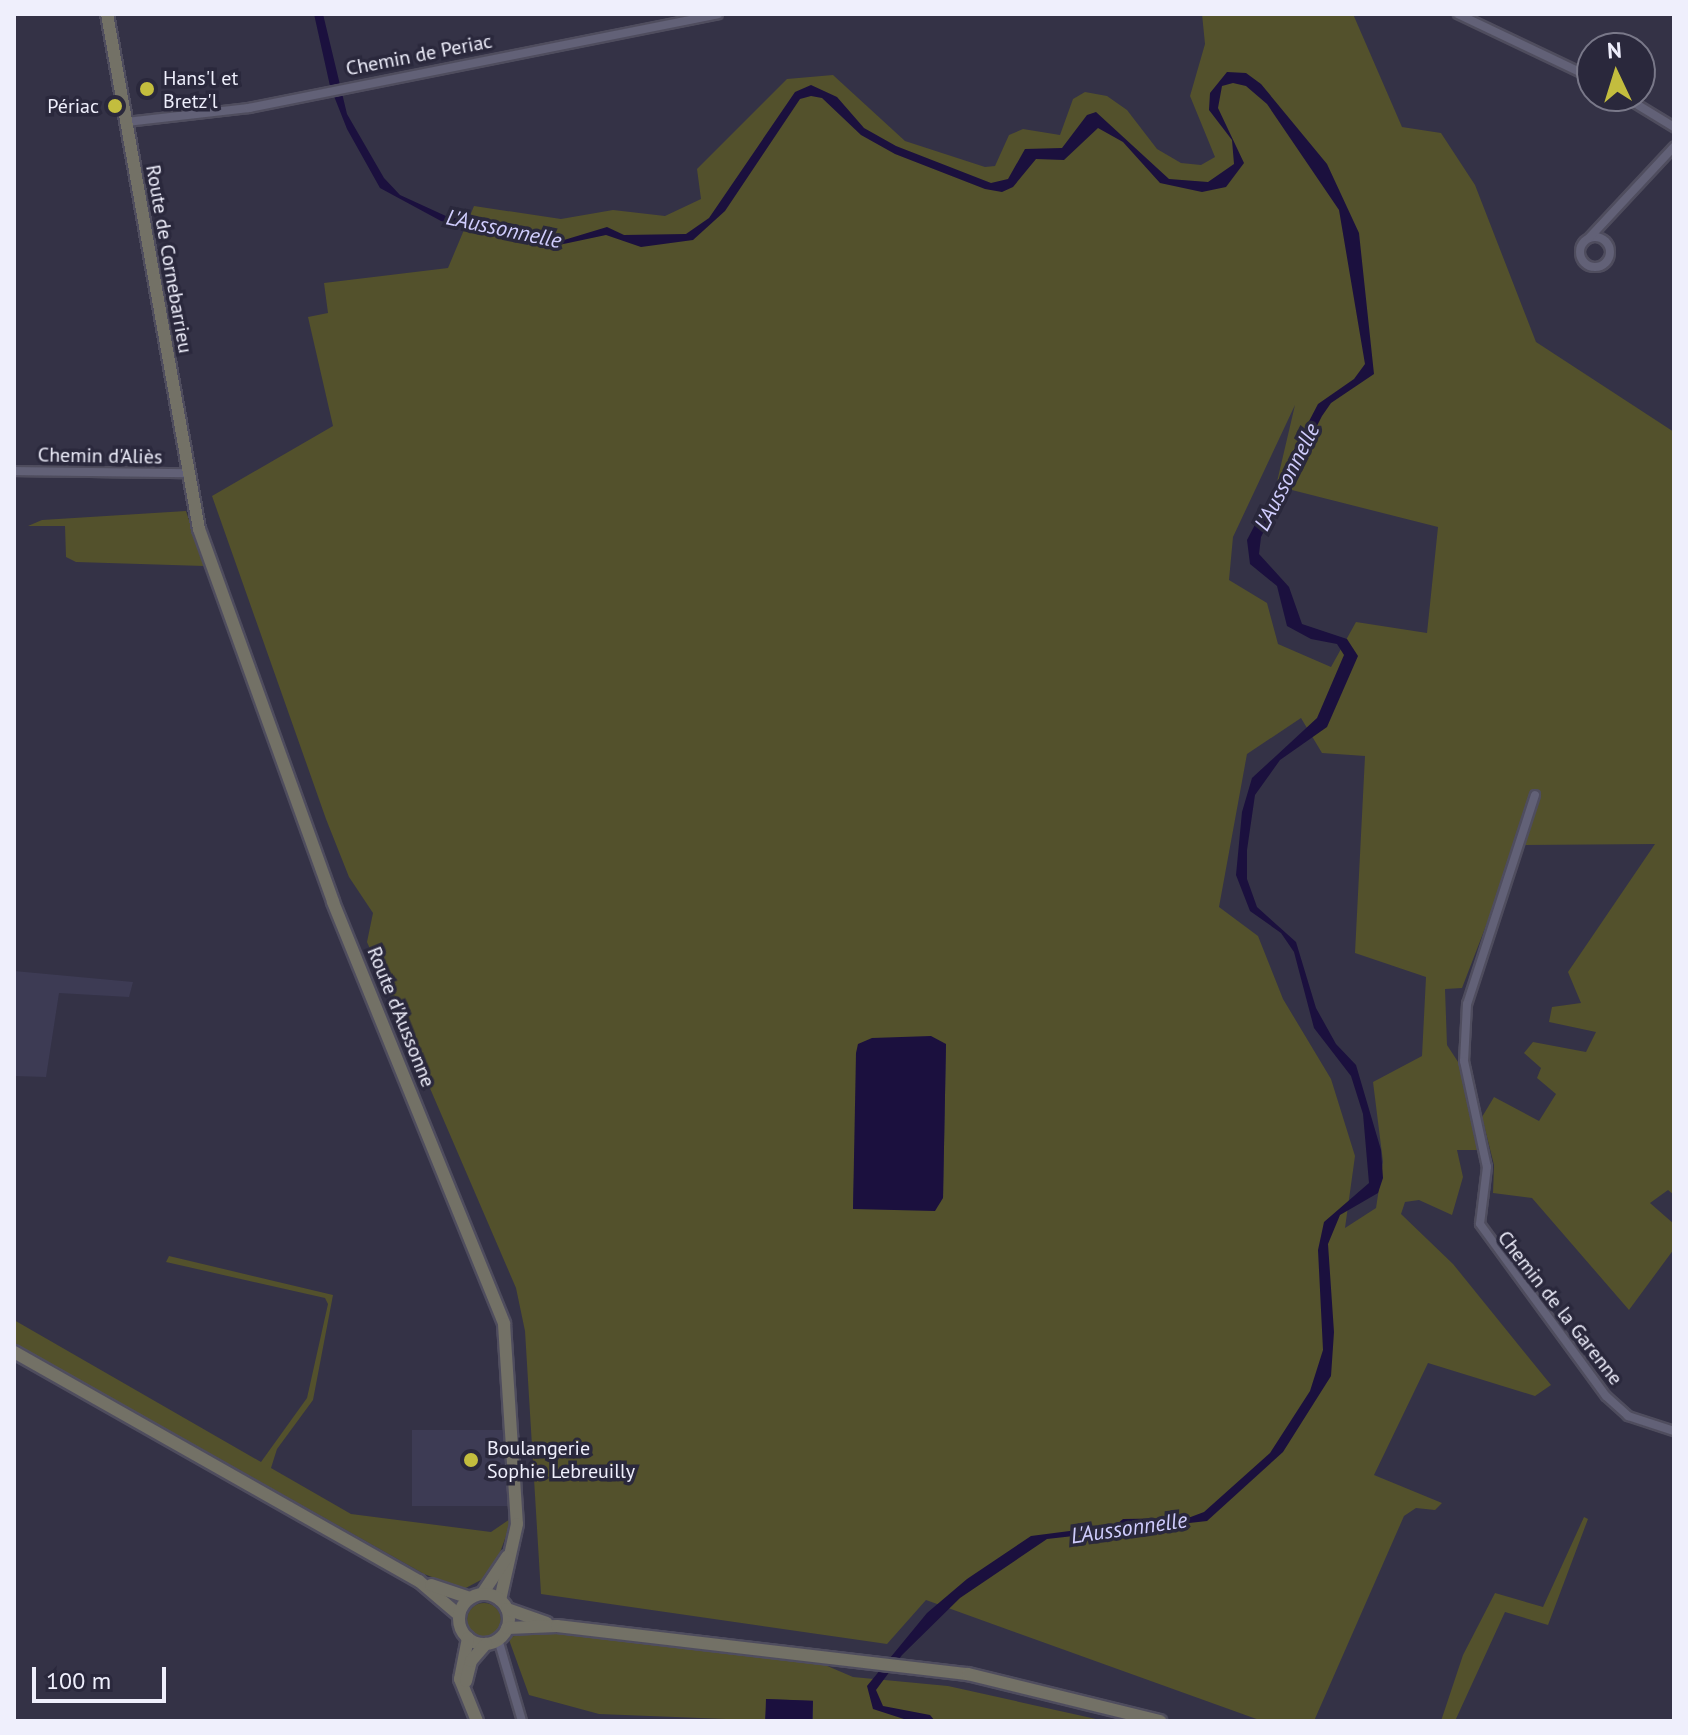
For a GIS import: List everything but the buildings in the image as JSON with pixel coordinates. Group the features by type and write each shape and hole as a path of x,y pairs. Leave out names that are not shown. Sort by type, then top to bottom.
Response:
{"main road":[{"name":"Route de Cornebarrieu","path":"107,14 193,510"},
{"name":"Route d'Aussonne","path":"193,510 333,902 504,1324 516,1481 513,1547 504,1605"},
{"path":"14,1352 419,1581 459,1615 468,1638 460,1670 464,1692 477,1721"},
{"path":"459,1615 513,1547"},
{"path":"419,1581 504,1605 557,1626"},
{"path":"504,1605 507,1628"},
{"path":"464,1692 471,1661 507,1628 557,1626 906,1665 1028,1684 1160,1721"},
{"path":"468,1638 492,1642"}],"street":[{"name":"Chemin de Periac","path":"126,122 249,108 347,85 718,14"},
{"path":"1458,14 1576,70"},
{"path":"1649,112 1674,127"},
{"path":"1589,238 1674,147"},
{"name":"Chemin d'Aliès","path":"14,471 185,473"},
{"name":"Chemin de la Garenne","path":"1535,795 1472,973 1467,1004 1464,1061 1487,1167 1480,1224 1606,1396 1628,1416 1674,1431"},
{"path":"492,1642 515,1683 522,1721"}],"shaded area":[{"path":"1202,14 1353,14 1402,127 1441,133 1475,185 1536,342 1674,432 1674,1195 1668,1190 1650,1203 1674,1224 1674,1249 1629,1310 1532,1198 1493,1193 1494,1165 1482,1117 1494,1097 1539,1121 1556,1094 1537,1078 1541,1068 1524,1053 1533,1042 1586,1052 1596,1032 1549,1022 1552,1007 1581,1003 1568,972 1655,844 1517,845 1462,988 1445,989 1447,1045 1462,1068 1478,1150 1457,1150 1463,1177 1452,1215 1419,1200 1405,1202 1401,1214 1453,1264 1551,1385 1535,1396 1428,1363 1374,1475 1442,1503 1435,1510 1416,1508 1404,1516 1314,1721 1262,1721 926,1600 887,1644 541,1594 525,1331 516,1288 367,942 373,913 349,877 326,819 212,496 333,426 308,317 328,313 324,283 448,268 474,206 561,219 613,210 665,216 701,199 697,169 787,79 833,75 905,141 985,167 995,166 1009,135 1023,129 1060,135 1073,99 1085,92 1107,96 1127,110 1157,149 1181,163 1201,165 1215,157 1190,96 1205,44","holes":["1295,405 1276,486 1438,527 1427,633 1356,622 1331,667 1278,644 1267,603 1229,580 1233,537","1301,718 1322,753 1365,756 1355,953 1426,977 1422,1056 1373,1082 1383,1162 1376,1208 1345,1228 1355,1156 1331,1079 1283,999 1258,936 1219,907 1247,754","858,1044 946,1044 943,1198 853,1209"]},
{"path":"186,511 204,566 76,562 66,557 65,526 28,526 42,520"},
{"path":"14,971 133,982 129,997 59,993 46,1077 14,1076"},
{"path":"169,1256 333,1295 313,1400 277,1449 271,1468 351,1514 491,1532 513,1517 492,1574 464,1589 424,1574 14,1343 14,1320 261,1462 307,1398 328,1304 325,1298 166,1262"},
{"path":"412,1430 508,1430 508,1506 412,1506"},
{"path":"1584,1517 1588,1519 1548,1625 1505,1612 1455,1721 1441,1721 1463,1655 1495,1593 1543,1607"},
{"path":"484,1603 496,1608 501,1620 496,1632 484,1637 472,1632 467,1620 472,1608"},
{"path":"548,1631 825,1665 853,1677 948,1686 1105,1721 813,1721 813,1701 767,1699 765,1720 776,1721 599,1714 529,1695 508,1637"}],"water":[{"name":"L'Aussonnelle","path":"314,14 323,14 347,114 384,178 400,195 448,217 508,223 564,240 607,227 624,235 686,234 709,218 795,92 811,85 837,97 864,128 896,146 991,183 1008,179 1025,149 1062,148 1087,115 1096,112 1169,179 1208,182 1234,164 1232,140 1209,110 1210,93 1227,72 1246,73 1261,84 1327,164 1359,233 1374,374 1331,403 1322,416 1261,537 1259,554 1289,587 1302,624 1347,639 1358,656 1327,727 1280,760 1255,795 1247,850 1247,879 1257,907 1296,942 1316,1008 1336,1044 1356,1065 1381,1150 1383,1178 1378,1193 1340,1215 1328,1244 1334,1332 1331,1376 1283,1452 1207,1521 1047,1539 960,1598 902,1655 876,1690 883,1706 930,1715 935,1721 910,1721 873,1709 867,1686 927,1613 967,1579 1031,1536 1116,1525 1123,1519 1188,1518 1204,1512 1270,1453 1310,1391 1323,1350 1318,1250 1324,1222 1369,1183 1363,1114 1351,1076 1314,1028 1294,952 1281,933 1250,911 1236,875 1242,812 1252,778 1317,718 1344,655 1337,644 1311,639 1287,626 1277,586 1250,564 1247,540 1318,404 1354,379 1365,364 1339,210 1267,104 1246,86 1233,83 1222,86 1218,108 1244,163 1226,187 1202,192 1160,183 1123,142 1098,128 1064,160 1036,159 1013,187 1002,192 985,189 895,154 861,135 822,98 811,96 800,99 725,211 693,240 641,247 606,235 554,246 441,221 380,188 347,129 330,86"},
{"path":"931,1036 946,1044 943,1198 935,1211 853,1209 856,1053 858,1044 872,1038"},
{"path":"766,1699 813,1701 812,1721 765,1720"}],"place":[{"name":"Hans'l et Bretz'l","path":"147,89"},
{"name":"Périac","path":"115,106"},
{"name":"Boulangerie Sophie Lebreuilly","path":"471,1460"}]}
